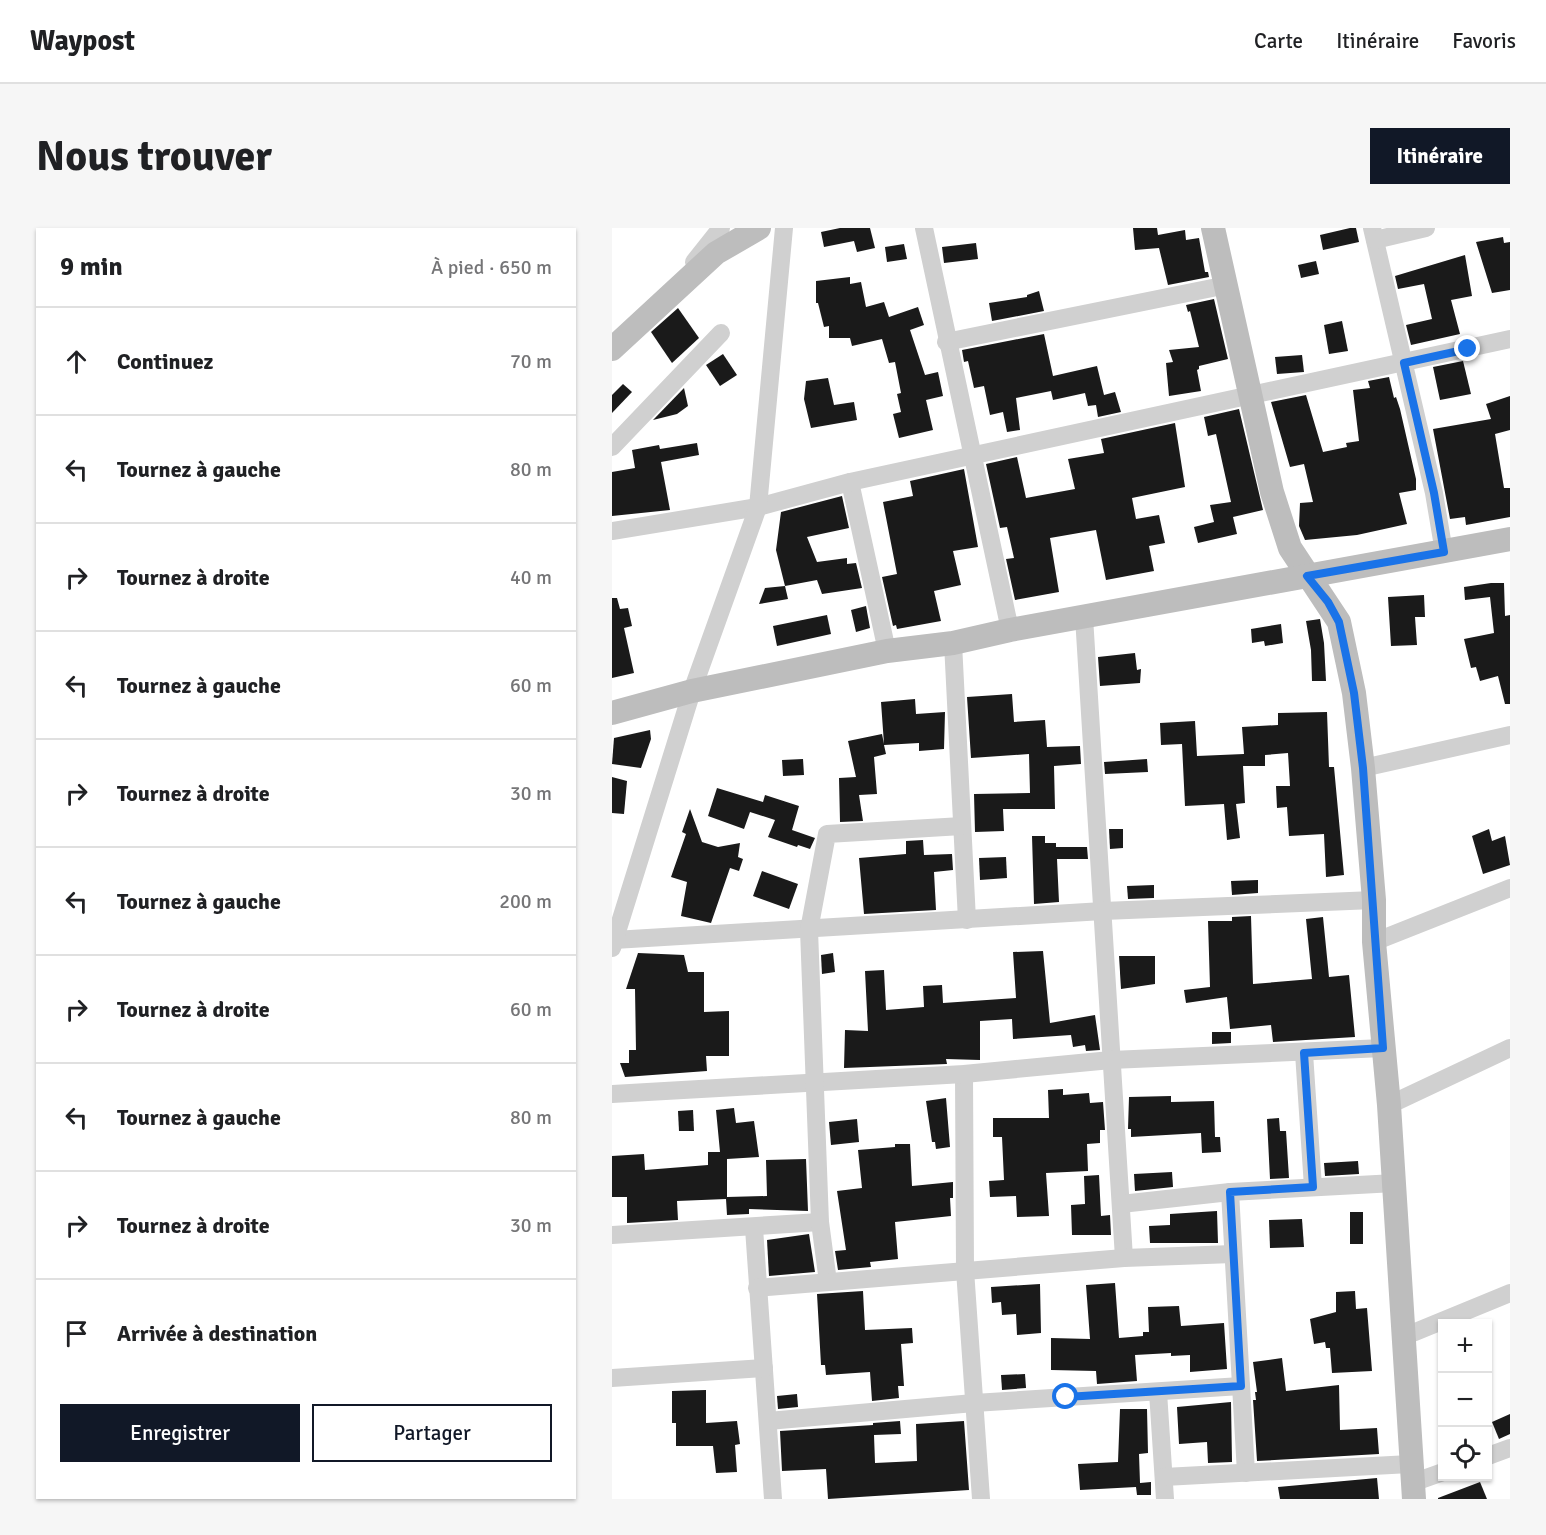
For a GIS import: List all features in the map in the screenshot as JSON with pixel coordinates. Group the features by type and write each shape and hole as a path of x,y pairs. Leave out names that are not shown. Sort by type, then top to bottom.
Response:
{"street":[{"path":"668,294 721,228"},
{"path":"612,349 668,294 716,253 759,228"},
{"path":"784,228 758,507 692,691 613,944 1102,911 1374,900"},
{"path":"924,228 946,342 1010,630"},
{"path":"1213,228 1227,285 1249,398 1272,492 1290,548 1307,576 1328,602 1339,622 1354,693 1363,768 1374,900 1374,942 1395,1183 1412,1482"},
{"path":"1426,228 1374,234 1434,493 1444,552"},
{"path":"946,342 1227,285"},
{"path":"612,447 722,333"},
{"path":"612,531 758,507 849,482 1249,398 1320,378 1404,363 1510,339"},
{"path":"849,482 887,651"},
{"path":"612,712 692,691 887,651 953,643 1010,630 1510,539"},
{"path":"1084,617 1124,1258"},
{"path":"953,643 966,920"},
{"path":"1363,768 1510,735"},
{"path":"828,1282 820,1222 809,930 827,834 962,826"},
{"path":"1374,942 1510,888"},
{"path":"612,1094 964,1074 1110,1060 1383,1048"},
{"path":"1389,1105 1510,1048"},
{"path":"1304,1053 1313,1187"},
{"path":"964,1074 965,1270 981,1499"},
{"path":"1121,1204 1230,1192 1395,1183"},
{"path":"1230,1192 1246,1473"},
{"path":"612,1235 754,1228 820,1222"},
{"path":"754,1228 773,1499"},
{"path":"757,1288 1124,1258 1233,1254"},
{"path":"1403,1336 1510,1293"},
{"path":"612,1378 764,1368"},
{"path":"768,1421 975,1403 1241,1386"},
{"path":"1158,1392 1166,1499"},
{"path":"1492,1455 1510,1448"},
{"path":"1164,1477 1246,1473 1412,1482 1438,1474"}],"building":[{"path":"840,228 870,228 875,248 857,252 854,241 824,247 821,232"},
{"path":"1133,228 1157,228 1158,235 1185,230 1186,240 1199,238 1205,272 1208,272 1209,277 1168,285 1159,248 1135,250"},
{"path":"1356,228 1359,242 1323,250 1320,235"},
{"path":"1503,237 1504,243 1510,242 1510,290 1492,293 1476,242"},
{"path":"976,243 978,259 944,263 942,247"},
{"path":"904,244 907,259 887,262 885,247"},
{"path":"1465,255 1472,296 1451,300 1460,334 1411,345 1406,325 1432,319 1424,284 1398,289 1395,276"},
{"path":"1316,261 1319,274 1301,278 1298,265"},
{"path":"850,277 850,284 861,282 866,307 884,302 889,317 918,307 924,325 910,330 925,375 938,372 943,396 926,400 933,430 899,438 893,414 901,412 897,394 901,393 895,362 889,363 882,339 852,346 850,338 829,338 829,326 824,327 818,303 816,303 816,281"},
{"path":"1039,291 1044,311 992,321 989,303 1027,297"},
{"path":"1214,299 1228,359 1199,366 1197,370 1201,391 1169,396 1166,363 1173,362 1169,350 1199,347 1190,311 1188,312 1186,305"},
{"path":"678,308 699,338 672,363 651,332"},
{"path":"1342,321 1348,351 1329,354 1324,325"},
{"path":"1044,334 1053,376 1097,366 1104,395 1115,392 1121,412 1098,417 1096,405 1088,406 1085,393 1053,400 1051,391 1016,398 1020,430 1007,432 1003,412 990,415 984,386 974,388 968,361 964,362 962,350"},
{"path":"723,354 737,375 720,386 706,365"},
{"path":"1302,355 1304,372 1277,374 1275,357"},
{"path":"1463,361 1471,394 1440,400 1433,367"},
{"path":"1389,377 1394,398 1396,397 1400,409 1416,479 1416,490 1399,493 1407,524 1357,535 1305,540 1299,526 1300,503 1313,502 1304,464 1290,467 1271,402 1306,395 1323,452 1347,447 1346,443 1359,441 1353,390 1370,388 1368,381"},
{"path":"828,378 834,405 854,402 857,420 811,428 804,399 806,381"},
{"path":"623,384 632,392 612,413 612,395"},
{"path":"684,388 688,406 677,414 653,420"},
{"path":"1510,396 1510,430 1495,434 1504,488 1510,488 1510,517 1466,525 1465,517 1450,519 1433,429 1491,419 1486,404"},
{"path":"1239,409 1263,510 1233,517 1237,534 1198,543 1194,527 1214,522 1210,505 1231,502 1216,434 1208,436 1204,417"},
{"path":"1175,423 1185,487 1132,498 1136,519 1159,515 1165,543 1149,546 1154,571 1106,580 1096,530 1050,538 1059,592 1015,600 1006,559 1014,558 1007,527 1000,528 986,464 1017,457 1026,498 1075,489 1068,459 1104,453 1101,439"},
{"path":"697,443 699,455 661,462 670,510 612,516 612,472 635,468 632,450 659,445 660,449"},
{"path":"964,469 978,547 953,551 961,585 934,591 941,621 897,629 896,625 893,626 882,577 897,574 883,502 913,496 910,481"},
{"path":"842,496 849,528 807,537 817,562 847,558 847,564 856,563 862,588 822,594 817,580 785,586 776,550 781,512"},
{"path":"1504,583 1505,616 1510,615 1510,704 1505,704 1498,676 1480,681 1476,667 1471,668 1464,639 1494,633 1490,597 1465,600 1464,587"},
{"path":"785,586 788,599 759,604 765,588"},
{"path":"1424,595 1425,617 1415,617 1417,645 1391,646 1388,597"},
{"path":"612,598 617,598 620,609 628,608 632,626 624,628 634,673 612,678"},
{"path":"866,606 870,628 856,632 851,610"},
{"path":"827,615 831,634 777,646 773,626"},
{"path":"1320,619 1326,681 1312,681 1311,650 1306,621"},
{"path":"1281,624 1283,643 1265,646 1264,641 1252,643 1251,629"},
{"path":"1135,653 1137,670 1141,669 1140,683 1100,686 1098,657"},
{"path":"1012,694 1014,722 1045,720 1047,747 1080,746 1081,764 1054,766 1055,809 1003,809 1004,831 975,832 974,794 1030,793 1029,754 971,758 967,697"},
{"path":"915,699 916,714 945,712 944,749 919,751 919,743 884,745 886,754 874,757 877,794 859,795 863,821 840,822 839,778 856,777 848,741 882,734 884,744 881,702"},
{"path":"1327,712 1329,767 1334,767 1344,875 1326,877 1324,834 1289,836 1287,807 1277,808 1276,786 1290,786 1288,753 1265,755 1265,766 1243,766 1245,803 1236,804 1240,838 1227,840 1224,804 1185,806 1182,744 1161,745 1160,723 1195,721 1197,756 1244,754 1242,727 1278,725 1278,713"},
{"path":"650,730 651,739 641,768 612,764 614,738"},
{"path":"803,759 804,775 783,776 782,760"},
{"path":"1147,759 1148,772 1105,774 1104,762"},
{"path":"612,777 627,781 624,814 612,813"},
{"path":"717,788 763,802 765,795 799,806 792,830 815,838 810,849 768,837 775,820 750,812 744,829 708,816"},
{"path":"690,809 702,842 718,847 740,843 738,857 743,859 739,871 730,868 711,923 681,916 687,882 671,877 686,834 682,832"},
{"path":"1109,829 1123,829 1123,848 1110,849"},
{"path":"1489,829 1492,841 1505,836 1510,865 1483,874 1472,836"},
{"path":"1032,836 1045,836 1045,843 1056,843 1056,847 1087,847 1088,859 1057,859 1059,902 1034,904"},
{"path":"923,840 924,855 952,854 953,870 934,872 936,910 864,914 859,858 906,854 906,841"},
{"path":"1006,857 1007,878 980,880 979,858"},
{"path":"762,871 798,884 789,909 753,896"},
{"path":"1258,880 1258,893 1232,895 1231,881"},
{"path":"1154,885 1154,898 1128,899 1127,886"},
{"path":"1251,916 1253,984 1312,979 1306,919 1323,917 1329,977 1349,975 1355,1037 1273,1042 1271,1025 1230,1029 1227,997 1186,1003 1184,990 1210,987 1208,921 1232,921 1232,917"},
{"path":"1043,951 1050,1023 1095,1015 1100,1050 1086,1051 1085,1045 1073,1047 1071,1035 1013,1039 1012,1019 980,1021 980,1060 946,1059 947,1064 844,1068 845,1030 868,1031 865,971 884,970 886,1010 924,1007 923,986 942,985 943,1003 1016,998 1013,952"},
{"path":"638,953 684,955 688,972 704,972 704,1012 729,1011 729,1056 706,1056 707,1071 625,1077 620,1063 629,1063 629,1050 636,1050 635,989 626,989"},
{"path":"833,953 835,972 822,974 821,955"},
{"path":"1119,956 1155,956 1155,984 1121,989"},
{"path":"1212,1032 1231,1032 1231,1043 1212,1044"},
{"path":"1063,1089 1063,1095 1089,1093 1090,1103 1103,1102 1105,1130 1100,1130 1100,1143 1087,1144 1088,1171 1046,1173 1049,1216 1017,1217 1016,1196 990,1197 989,1181 1004,1180 1002,1137 993,1137 993,1118 1049,1118 1048,1090"},
{"path":"1171,1096 1171,1102 1214,1101 1215,1137 1220,1137 1221,1152 1202,1153 1201,1133 1131,1137 1131,1129 1128,1129 1129,1097"},
{"path":"946,1098 950,1147 936,1149 935,1142 932,1142 926,1101"},
{"path":"734,1108 736,1123 754,1121 759,1157 727,1159 727,1197 767,1196 766,1160 806,1159 808,1211 749,1209 749,1214 727,1215 726,1199 677,1201 678,1220 627,1223 627,1197 612,1197 612,1156 644,1154 645,1170 708,1165 708,1152 720,1152 716,1110"},
{"path":"693,1110 694,1131 679,1131 678,1111"},
{"path":"1279,1118 1280,1131 1286,1131 1289,1178 1270,1179 1267,1119"},
{"path":"857,1119 859,1142 831,1145 829,1122"},
{"path":"895,1144 910,1144 912,1186 953,1182 953,1198 950,1198 951,1216 895,1222 898,1259 870,1262 871,1267 838,1270 835,1251 846,1250 837,1191 862,1188 858,1150 895,1147"},
{"path":"1358,1161 1359,1174 1325,1176 1324,1163"},
{"path":"1172,1172 1173,1187 1135,1191 1134,1174"},
{"path":"1099,1175 1101,1216 1110,1215 1111,1235 1072,1235 1071,1205 1085,1204 1084,1176"},
{"path":"1217,1211 1218,1243 1150,1243 1149,1226 1170,1225 1170,1214"},
{"path":"1350,1212 1363,1212 1363,1244 1350,1244"},
{"path":"1302,1219 1304,1247 1270,1248 1269,1220"},
{"path":"809,1234 815,1272 769,1276 767,1240"},
{"path":"1115,1283 1119,1338 1143,1336 1143,1332 1149,1332 1148,1307 1179,1306 1181,1326 1224,1323 1227,1369 1190,1372 1190,1355 1171,1356 1171,1353 1135,1355 1137,1381 1097,1384 1096,1371 1051,1370 1051,1338 1090,1339 1086,1285"},
{"path":"1040,1284 1041,1333 1017,1335 1016,1314 1002,1315 1001,1302 992,1303 991,1287"},
{"path":"863,1291 865,1330 912,1328 913,1343 901,1344 904,1386 898,1386 899,1398 872,1401 870,1372 826,1375 825,1365 821,1365 817,1294"},
{"path":"1355,1291 1356,1309 1367,1308 1372,1371 1332,1373 1330,1348 1326,1348 1325,1342 1314,1344 1310,1319 1336,1312 1336,1292"},
{"path":"1282,1358 1286,1391 1339,1385 1340,1430 1377,1428 1379,1454 1257,1461 1253,1400 1256,1400 1255,1392 1257,1392 1253,1362"},
{"path":"1025,1374 1026,1388 1002,1390 1001,1375"},
{"path":"706,1390 706,1423 737,1421 740,1444 735,1445 737,1472 716,1473 713,1446 676,1446 676,1423 672,1423 672,1391"},
{"path":"797,1394 798,1407 778,1409 777,1396"},
{"path":"1231,1402 1232,1462 1208,1463 1207,1442 1179,1444 1177,1407"},
{"path":"1120,1409 1147,1409 1148,1453 1139,1454 1140,1483 1151,1482 1151,1495 1137,1495 1136,1487 1080,1490 1078,1464 1118,1462"},
{"path":"1510,1414 1510,1434 1499,1439 1492,1422"},
{"path":"900,1421 901,1434 874,1435 875,1463 917,1461 916,1424 964,1421 969,1490 828,1499 826,1469 782,1471 780,1431"},
{"path":"1377,1478 1379,1499 1280,1499 1278,1487"},
{"path":"1480,1482 1487,1499 1438,1499 1438,1498"}],"route":[{"path":"1066,1397 1241,1386 1230,1192 1313,1187 1304,1053 1383,1048 1374,942 1374,900 1354,693 1339,622 1328,602 1307,576 1444,552 1434,493 1404,363 1468,349"}]}
